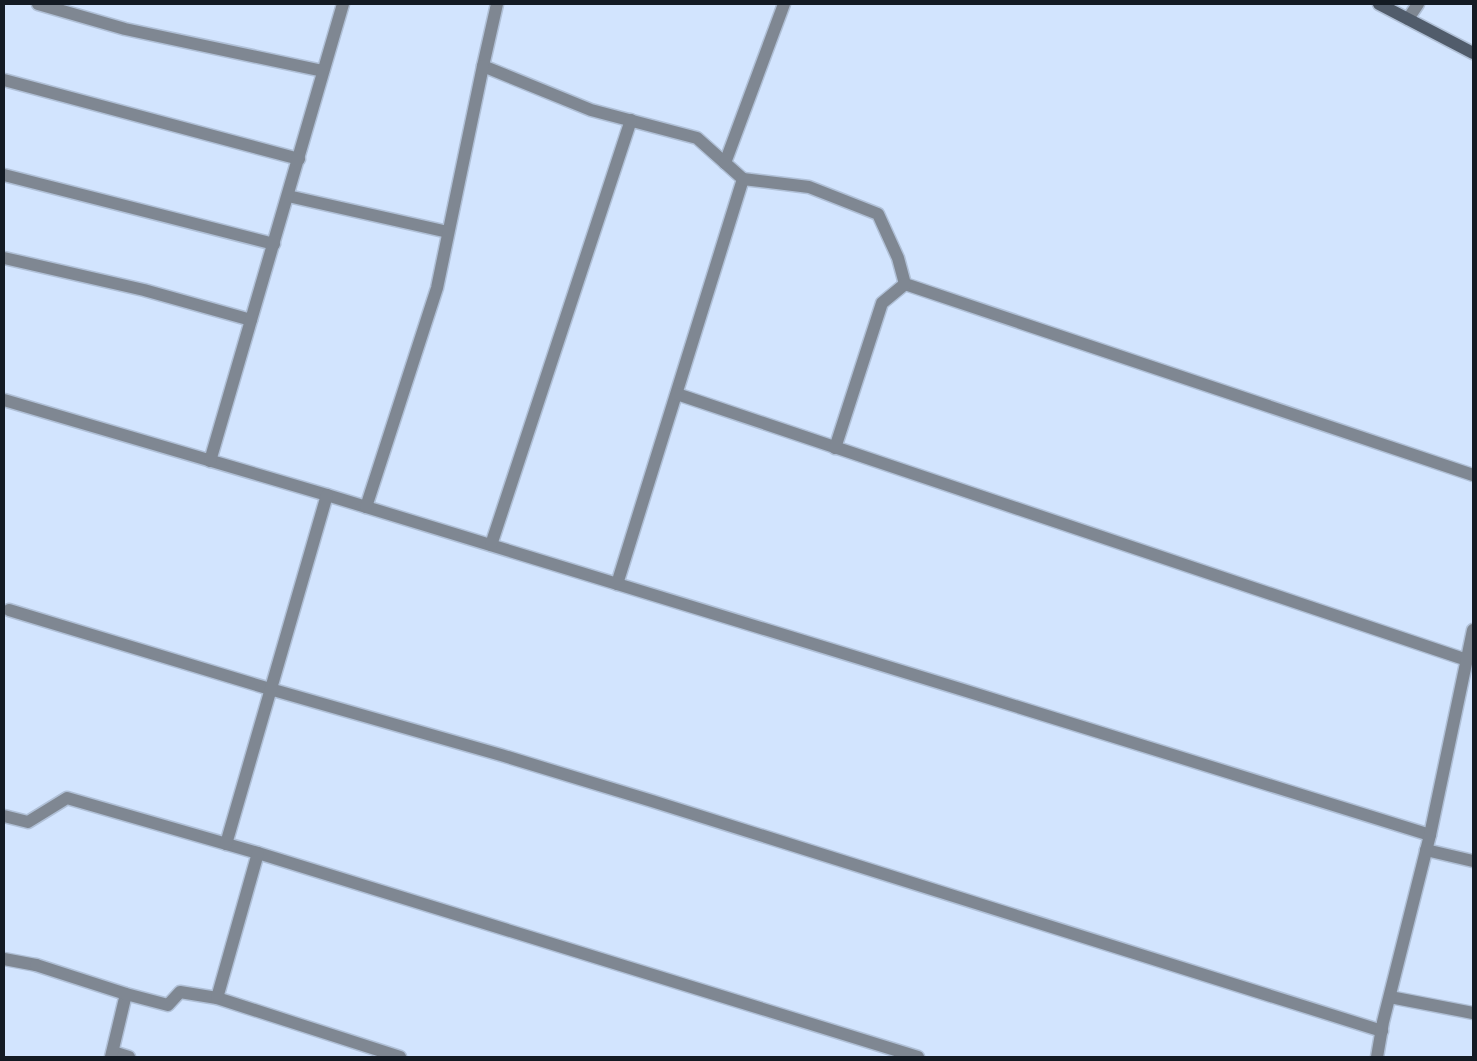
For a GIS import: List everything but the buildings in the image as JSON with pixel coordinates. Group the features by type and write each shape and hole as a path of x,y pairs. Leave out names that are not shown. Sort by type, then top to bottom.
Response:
{"street":[{"path":"38,4 125,29 323,71"},
{"path":"210,461 344,4"},
{"path":"366,507 436,288 497,4"},
{"path":"725,163 784,4"},
{"path":"1379,4 1473,53"},
{"path":"1408,19 1418,4"},
{"path":"484,66 591,110 698,138 743,179 809,186 878,214 898,258 906,284"},
{"path":"4,80 299,159"},
{"path":"491,545 631,120"},
{"path":"4,175 274,244"},
{"path":"617,584 743,179"},
{"path":"288,196 448,232"},
{"path":"4,258 144,290 251,320"},
{"path":"835,448 882,303 906,284"},
{"path":"906,284 1473,475"},
{"path":"677,394 1467,660"},
{"path":"4,400 491,545 1430,835"},
{"path":"226,844 326,495"},
{"path":"9,610 270,689 623,792 1382,1032"},
{"path":"1377,1057 1430,835 1473,630"},
{"path":"4,816 28,822 68,798 258,853 918,1057"},
{"path":"1426,850 1473,861"},
{"path":"217,998 258,853"},
{"path":"4,959 36,965 126,994 168,1005 180,992 217,998 400,1057"},
{"path":"126,994 112,1055 129,1057"},
{"path":"1390,997 1473,1012"}]}
